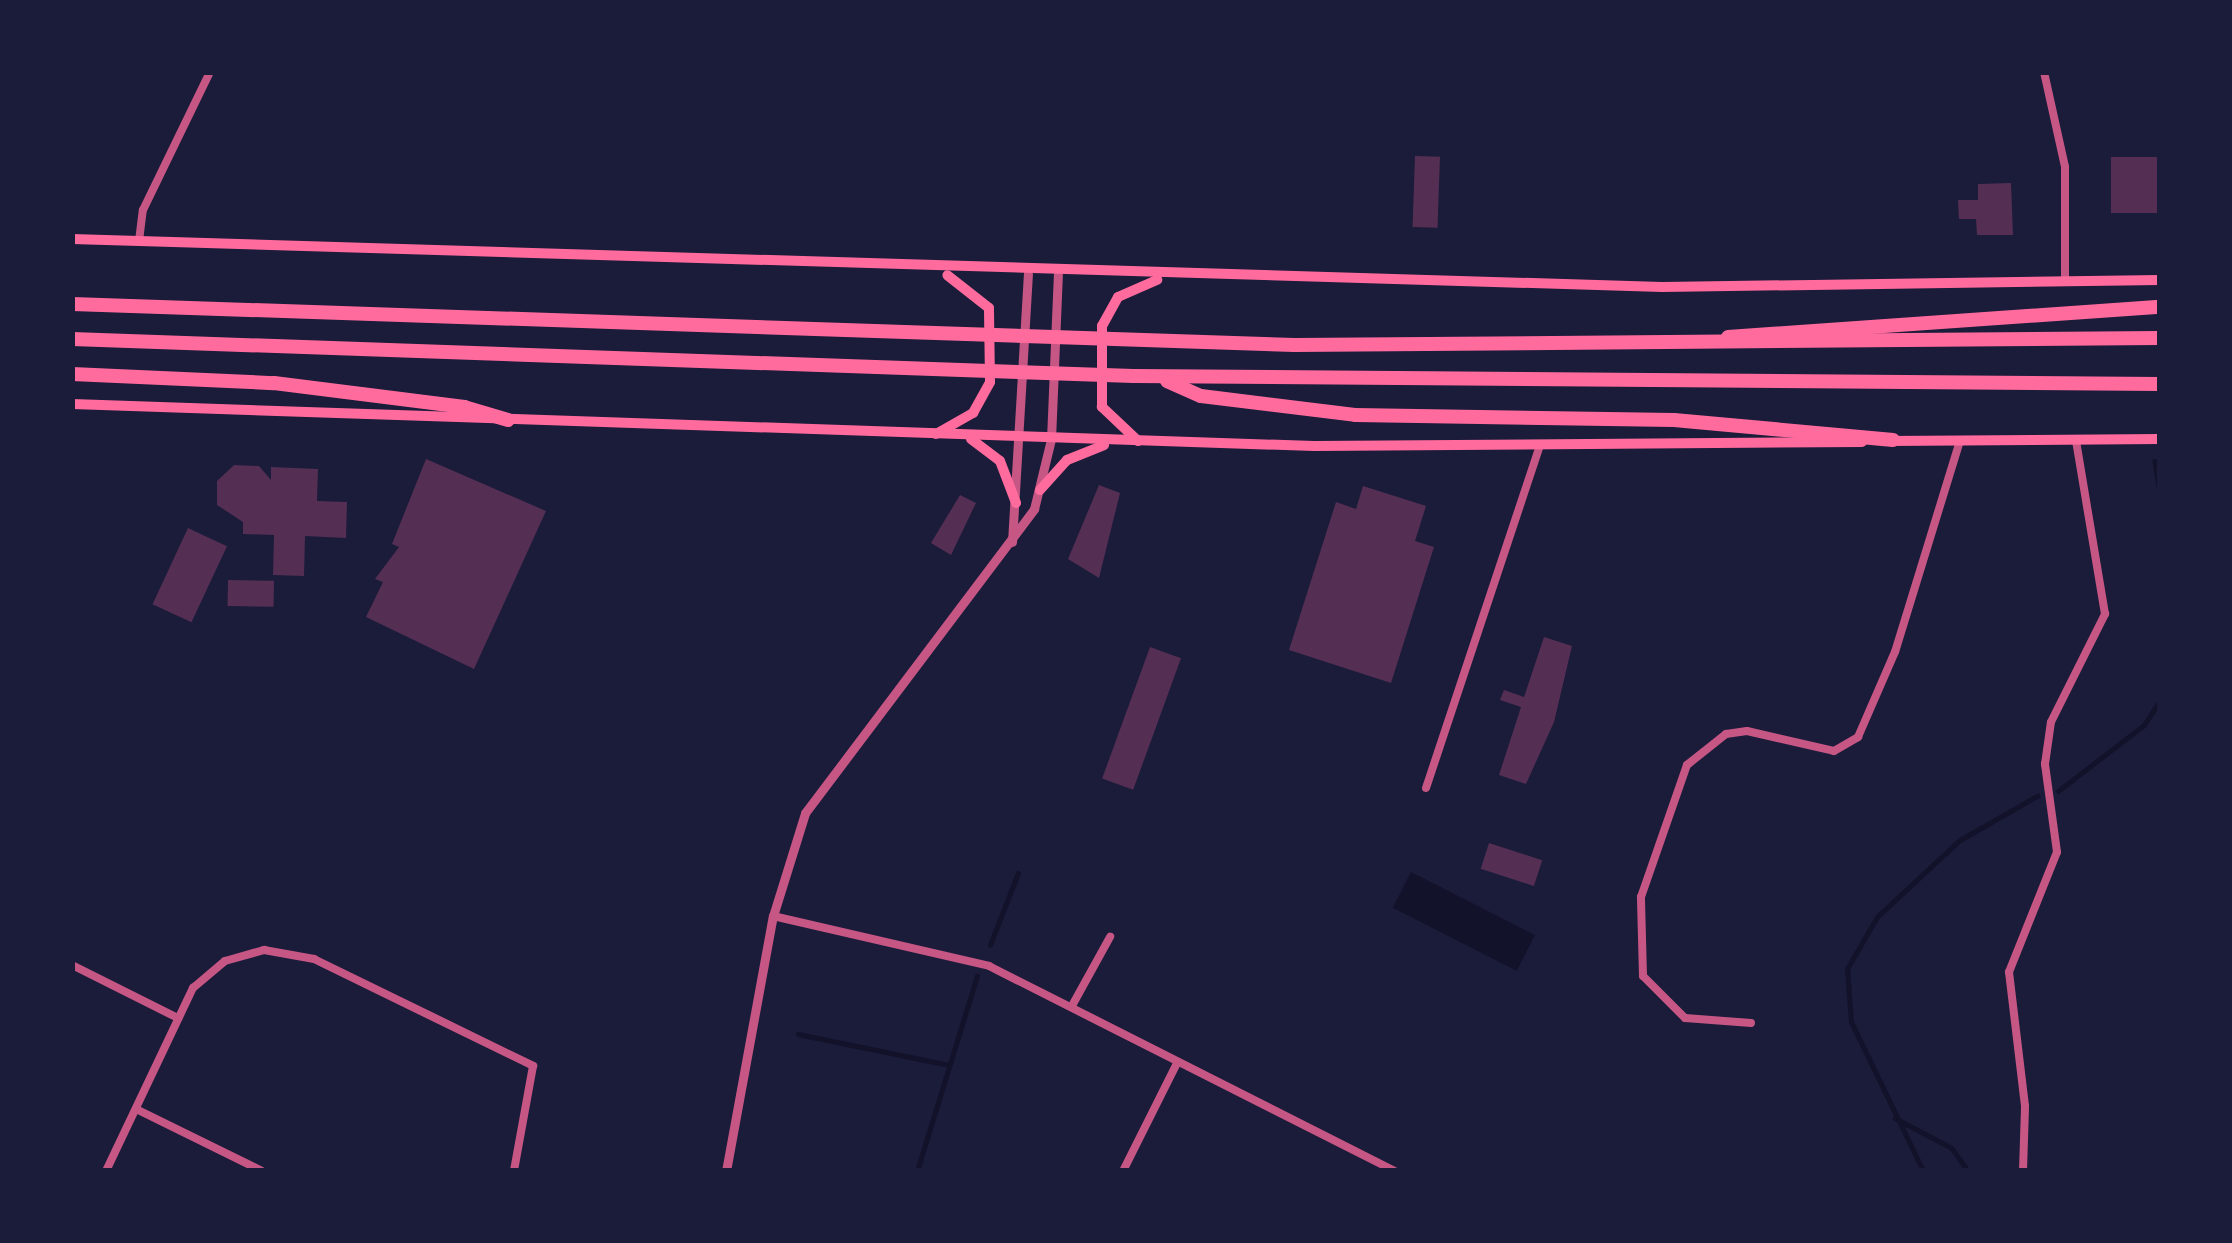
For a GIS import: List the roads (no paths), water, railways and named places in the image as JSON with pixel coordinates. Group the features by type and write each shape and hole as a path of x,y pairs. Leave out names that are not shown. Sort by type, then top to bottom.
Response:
{"highway":[{"path":"72,304 1134,342 1602,348 2160,338"},
{"path":"1602,348 2160,307"},
{"path":"72,339 1133,376 2160,384"},
{"path":"72,374 274,383 508,420"},
{"path":"1157,376 1201,396 1355,415 1674,420 1893,440"}],"main road":[{"path":"72,238 1058,274 1662,287 2160,280"},
{"path":"933,435 985,400 992,322 978,292 935,270"},
{"path":"1140,442 1102,407 1103,320 1122,294 1166,277"},
{"path":"72,404 1140,442 1539,448 2160,439"},
{"path":"968,437 1000,461 1016,503"},
{"path":"1040,490 1067,460 1119,441"}],"street":[{"path":"139,241 143,210 210,72"},
{"path":"2044,72 2065,167 2065,281"},
{"path":"1012,542 1023,439 1028,273"},
{"path":"726,1171 773,916 794,839 822,782 1012,542 1040,490 1051,439 1058,274"},
{"path":"1751,1023 1685,1018 1643,976 1641,897 1687,764 1726,734 1748,731 1834,751 1858,737 1895,652 1960,440"},
{"path":"2023,1171 2024,1083 2009,972 2057,852 2045,764 2051,722 2104,614 2076,440"},
{"path":"1426,788 1539,448"},
{"path":"773,916 988,966 1073,1004 1177,1064 1394,1171"},
{"path":"1073,1004 1109,938"},
{"path":"106,1171 193,988 225,961 285,950 533,1066 514,1171"},
{"path":"72,965 178,1018"},
{"path":"1123,1171 1177,1064"},
{"path":"136,1109 262,1171"}],"waterway":[{"path":"2155,461 2160,494"},
{"path":"2058,791 2144,725 2160,700"},
{"path":"1923,1171 1851,1022 1847,969 1877,917 1960,840 2037,796"},
{"path":"990,945 1018,873"},
{"path":"917,1171 977,976"},
{"path":"798,1034 949,1065"},
{"path":"1895,1118 1952,1148 1968,1171"}]}
